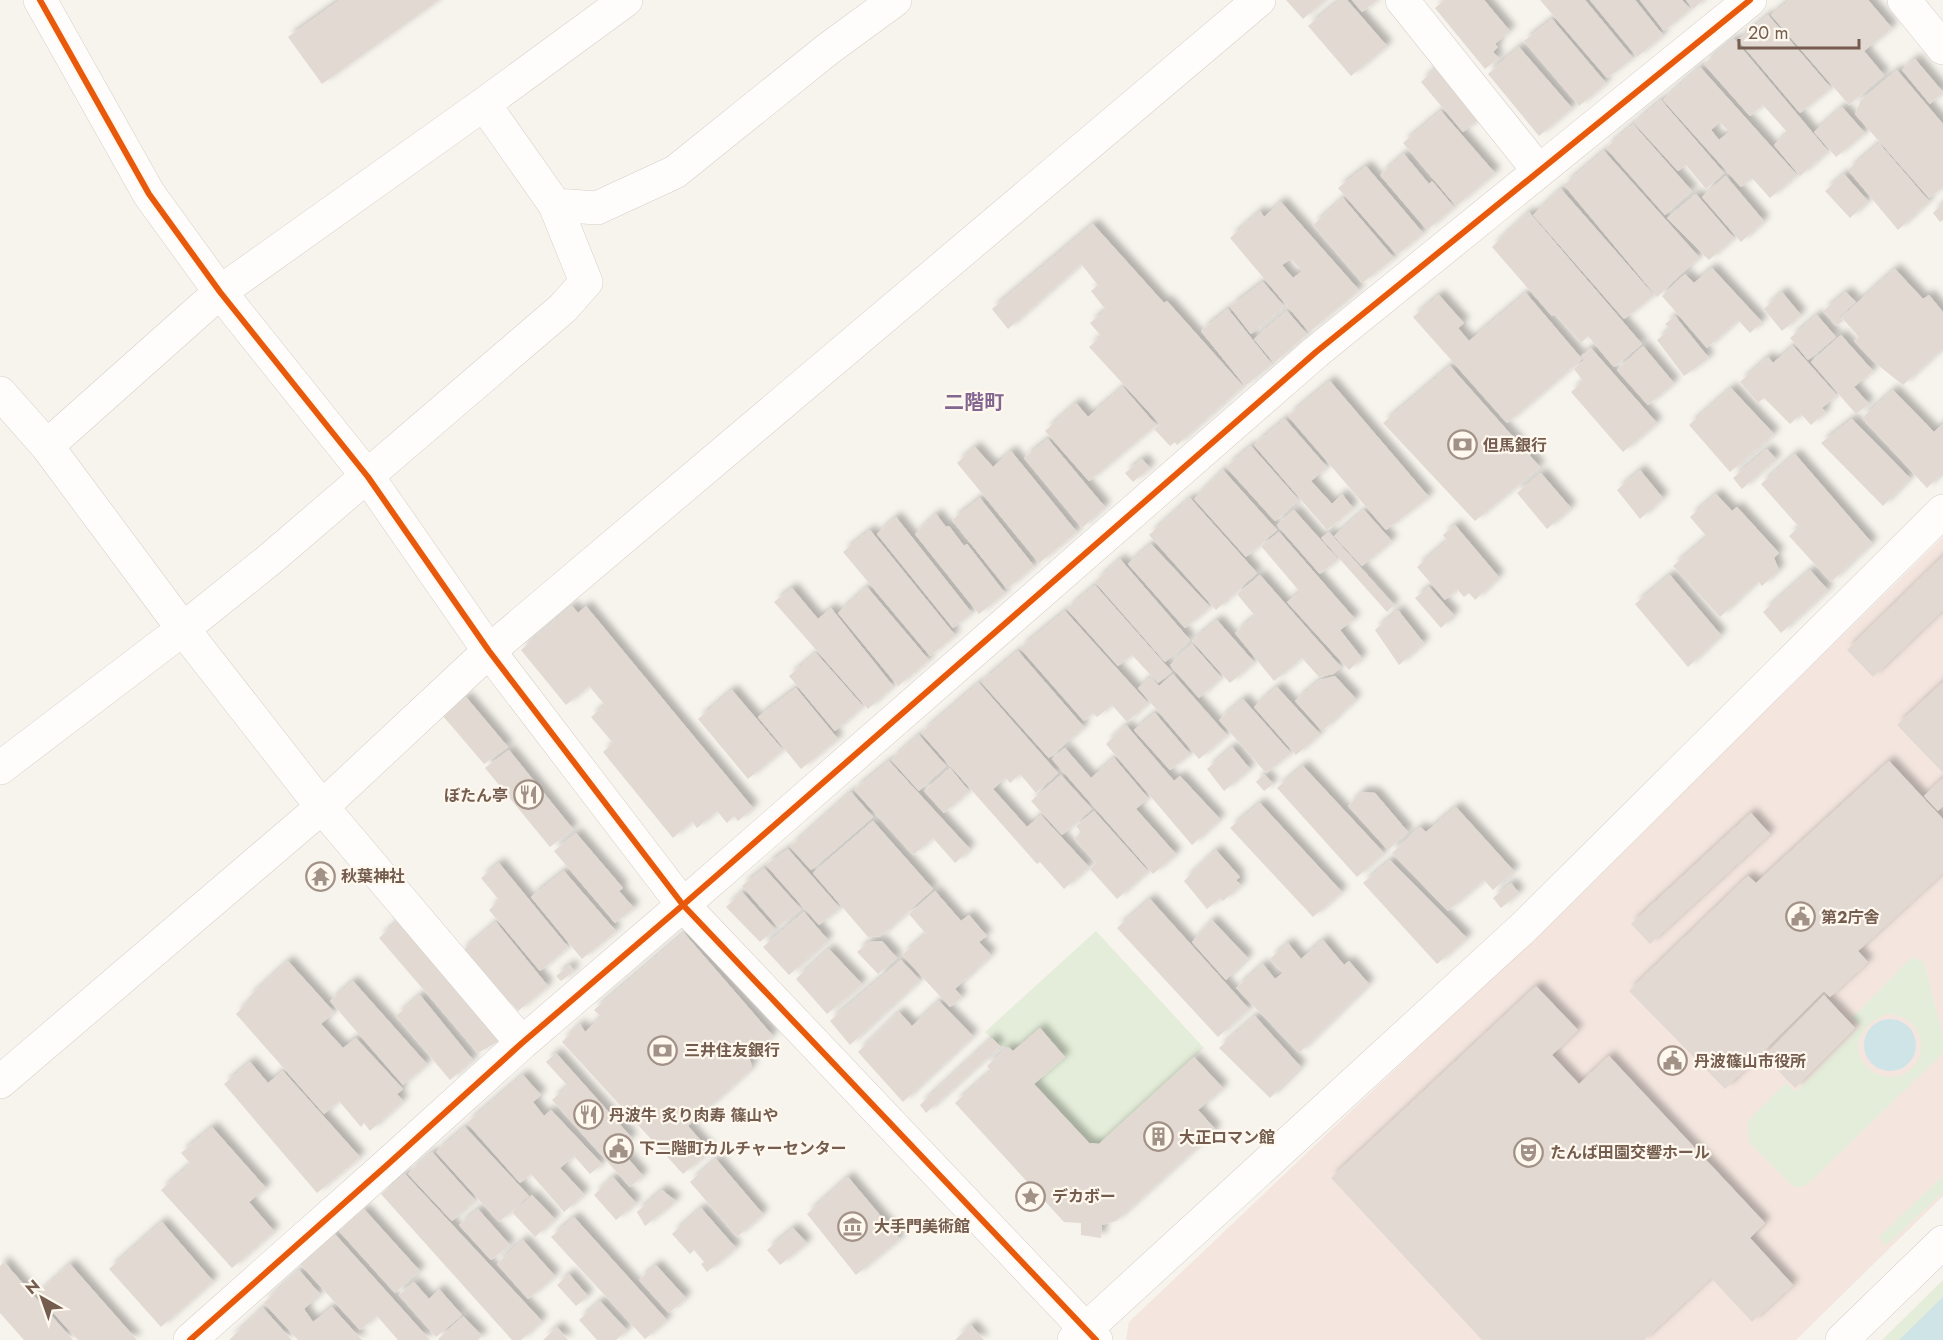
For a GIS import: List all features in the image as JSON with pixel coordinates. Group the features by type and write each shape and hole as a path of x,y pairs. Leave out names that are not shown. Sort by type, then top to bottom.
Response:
{"street":[{"path":"40,0 149,194 220,292 368,477 489,651 683,905 1085,1336 1524,927 1943,511"},
{"path":"47,446 220,292 626,0"},
{"path":"555,205 597,208 675,172 828,49 895,0"},
{"path":"0,1082 322,807 489,651 1259,0"},
{"path":"1402,0 1539,171"},
{"path":"190,1340 522,1043 1316,352 1750,0"},
{"path":"1904,0 1943,48"},
{"path":"0,768 183,629 269,560 563,308 586,282 555,205 484,104"},
{"path":"0,393 47,446 183,629 322,807 522,1043"},
{"path":"1842,1340 1943,1242"}],"shaded area":[{"name":"丹波篠山市役所","path":"1943,537 1943,1196 1796,1340 1126,1340 1129,1322 1545,927"},
{"path":"1885,1019 1895,1019 1909,1026 1916,1045 1909,1064 1895,1071 1885,1071 1875,1067 1868,1060 1864,1050 1864,1040 1868,1030 1875,1023"},
{"path":"1943,1297 1943,1340 1899,1340"}],"green space":[{"path":"1096,931 1204,1048 1099,1144 1089,1143 1034,1084 1065,1057 1040,1028 1013,1051 1008,1047 1000,1046 985,1032"},
{"path":"1915,958 1923,962 1926,969 1943,1037 1943,1053 1810,1182 1801,1188 1792,1185 1749,1142 1748,1121 1786,1083 1796,1092 1861,1026 1852,1018 1910,959","holes":["1887,1014 1902,1017 1913,1025 1919,1035 1921,1047 1919,1058 1913,1068 1903,1075 1889,1077 1875,1073 1862,1060 1858,1044 1861,1036 1865,1029 1878,1018"]},
{"path":"1943,1176 1943,1192 1886,1246 1879,1237"},
{"path":"1943,1280 1943,1340 1882,1340"}],"building":[{"path":"340,0 439,0 322,84 288,37"},
{"path":"1286,0 1325,0 1303,19"},
{"path":"1340,0 1347,0 1387,46 1351,76 1308,26"},
{"path":"1352,0 1377,0 1362,12"},
{"path":"1445,0 1484,0 1510,31 1495,44 1498,47 1493,52 1499,58 1485,69 1435,8"},
{"path":"1540,0 1585,0 1633,58 1607,78"},
{"path":"1590,0 1635,0 1663,35 1637,57"},
{"path":"1640,0 1682,0 1690,9 1664,31"},
{"path":"1686,0 1703,0 1693,9"},
{"path":"1790,0 1868,0 1892,28 1864,51 1884,75 1849,105 1771,15"},
{"path":"1768,15 1831,88 1800,113 1738,40"},
{"path":"1552,19 1606,83 1579,106 1524,41"},
{"path":"1734,39 1828,151 1800,176 1774,145 1788,133 1763,105 1750,116 1704,64"},
{"path":"1519,47 1572,108 1539,136 1488,74"},
{"path":"1915,59 1943,92 1930,104 1902,70"},
{"path":"1437,67 1479,119 1463,132 1421,82"},
{"path":"1700,67 1797,175 1770,198 1752,178 1741,187 1663,100","holes":["1720,122 1729,132 1719,140 1711,130"]},
{"path":"1897,70 1943,124 1943,187 1929,198 1855,114 1861,100"},
{"path":"1661,100 1724,173 1706,189 1686,165 1678,171 1634,123"},
{"path":"1842,107 1865,133 1836,157 1814,132"},
{"path":"1441,111 1495,173 1456,206 1403,143"},
{"path":"1633,124 1692,191 1665,215 1606,148"},
{"path":"1879,143 1929,201 1898,230 1848,170"},
{"path":"1604,151 1699,257 1657,297 1564,185"},
{"path":"1404,154 1429,184 1432,181 1454,207 1427,230 1380,175"},
{"path":"1366,166 1423,233 1397,255 1338,188"},
{"path":"1844,174 1868,201 1850,218 1825,191"},
{"path":"1726,176 1764,221 1741,242 1702,197"},
{"path":"1561,189 1654,295 1624,319 1533,215"},
{"path":"1696,194 1734,238 1709,260 1667,218"},
{"path":"1343,198 1394,258 1362,283 1313,225"},
{"path":"1281,202 1359,290 1309,332 1230,238 1260,211 1264,217","holes":["1291,259 1302,271 1293,278 1282,265"]},
{"path":"1943,203 1943,220 1940,222 1933,213"},
{"path":"1529,212 1642,344 1614,367 1588,336 1581,343 1555,314 1552,316 1492,247"},
{"path":"1093,224 1164,303 1167,301 1243,386 1177,445 1175,442 1170,446 1154,429 1160,424 1089,347 1101,336 1090,323 1106,310 1091,291 1098,285 1081,264 1008,329 992,309"},
{"path":"1712,268 1762,322 1750,333 1738,320 1707,348 1662,296 1685,274 1694,283"},
{"path":"1895,269 1923,299 1929,295 1943,312 1943,348 1903,385 1874,362 1854,341 1859,337 1841,317"},
{"path":"1263,282 1284,306 1251,334 1230,307"},
{"path":"1782,292 1801,315 1782,331 1764,309"},
{"path":"1846,292 1856,302 1839,317 1843,321 1836,326 1823,311"},
{"path":"1526,293 1582,359 1507,423 1413,317 1439,295 1464,323 1458,328 1469,341"},
{"path":"1228,309 1272,364 1245,386 1201,331"},
{"path":"1287,311 1307,334 1274,363 1254,339"},
{"path":"1817,315 1836,337 1808,360 1790,338"},
{"path":"1675,316 1709,358 1684,376 1657,340 1670,329 1665,324"},
{"path":"1841,335 1873,371 1854,387 1869,404 1856,414 1811,362"},
{"path":"1643,346 1674,383 1648,405 1617,370"},
{"path":"1793,346 1837,395 1822,408 1826,412 1811,425 1801,414 1790,424 1764,398 1758,403 1740,382 1768,357 1773,363"},
{"path":"1591,348 1657,423 1623,452 1571,392 1583,381 1574,369 1584,360 1581,356"},
{"name":"但馬銀行","path":"1450,366 1540,467 1475,521 1383,423"},
{"path":"1330,381 1429,497 1386,530 1288,416"},
{"path":"1123,387 1156,425 1089,481 1045,431 1076,403 1088,417"},
{"path":"1731,388 1774,434 1730,472 1689,425"},
{"path":"1893,390 1934,432 1943,424 1943,472 1927,488 1862,418"},
{"path":"1285,419 1327,467 1311,481 1332,504 1342,494 1353,508 1327,530 1254,445"},
{"path":"1852,419 1910,478 1883,506 1821,443"},
{"path":"1048,439 1105,507 1082,528 1024,458"},
{"path":"1251,446 1299,500 1275,521 1226,467"},
{"path":"975,447 993,467 1011,451 1077,532 1039,563 957,463"},
{"path":"1767,449 1776,459 1742,489 1733,478"},
{"path":"1795,454 1872,543 1831,582 1789,536 1799,527 1761,484"},
{"path":"1142,459 1150,468 1133,482 1125,473"},
{"path":"1223,470 1277,530 1246,557 1194,499"},
{"path":"1640,470 1663,498 1640,519 1617,490"},
{"path":"1541,473 1571,508 1547,529 1517,493"},
{"path":"1716,494 1732,511 1737,507 1779,553 1774,558 1779,570 1762,586 1758,581 1720,617 1673,566 1707,537 1690,517"},
{"path":"980,498 1034,566 1007,589 952,520"},
{"path":"1190,498 1257,573 1216,610 1149,535"},
{"path":"1294,510 1338,559 1320,574 1277,525"},
{"path":"1364,510 1392,541 1362,566 1334,536"},
{"path":"936,514 946,527 949,526 964,546 967,544 1005,593 979,614 915,534"},
{"path":"896,517 972,613 953,628 877,534"},
{"path":"1455,525 1499,577 1475,600 1469,593 1464,597 1457,589 1445,600 1417,567 1447,541 1443,535"},
{"path":"870,530 955,635 930,656 843,552"},
{"path":"1279,532 1355,619 1340,630 1362,658 1349,670 1287,602 1300,592 1261,546"},
{"path":"1329,532 1394,605 1387,612 1321,538"},
{"path":"1151,544 1210,607 1185,628 1128,564"},
{"path":"1943,556 1943,610 1873,677 1847,650"},
{"path":"1120,559 1190,640 1165,662 1095,582"},
{"path":"1810,570 1828,590 1781,633 1763,612"},
{"path":"1260,575 1341,667 1333,674 1319,677 1302,658 1274,681 1235,633 1255,616 1237,594"},
{"path":"1670,575 1721,635 1688,667 1635,604"},
{"path":"1095,585 1172,672 1158,683 1132,655 1118,666 1067,609"},
{"path":"867,587 929,660 898,686 838,613"},
{"path":"1429,587 1454,615 1441,628 1415,598"},
{"path":"792,588 818,619 831,608 893,686 868,709 774,602"},
{"path":"572,606 578,613 586,606 753,808 738,821 734,816 727,823 717,811 697,828 692,821 673,838 603,752 613,743 591,717 605,705 589,686 566,705 521,650"},
{"path":"1398,610 1424,643 1399,665 1375,630"},
{"path":"1065,611 1148,703 1127,722 1112,705 1097,717 1093,713 1084,721 1020,648"},
{"path":"1217,620 1254,662 1230,683 1192,641"},
{"path":"1192,644 1221,677 1199,698 1170,665"},
{"path":"1018,651 1084,727 1049,758 981,682"},
{"path":"816,653 863,706 835,731 789,676"},
{"path":"1173,674 1227,735 1199,759 1138,688 1151,677 1159,686"},
{"path":"1335,676 1356,699 1322,731 1295,701 1320,680"},
{"path":"1943,682 1943,773 1897,725"},
{"path":"979,683 1058,773 1036,793 1020,774 1010,783 1006,778 993,789 1027,827 1041,815 1089,867 1064,889 1040,862 1037,864 921,733"},
{"path":"1277,687 1320,734 1296,755 1254,707"},
{"path":"796,688 838,739 801,769 758,717"},
{"path":"732,690 783,750 748,779 698,719"},
{"path":"466,697 508,747 484,764 443,716"},
{"path":"1243,699 1291,753 1266,773 1219,720"},
{"path":"1155,713 1190,754 1170,770 1134,730"},
{"path":"1126,725 1174,781 1180,776 1220,819 1192,845 1106,744"},
{"path":"919,735 946,766 919,791 891,760"},
{"path":"1232,747 1250,769 1224,791 1207,769"},
{"path":"1065,748 1091,778 1114,758 1148,798 1136,809 1176,854 1153,874 1052,759"},
{"path":"509,750 573,829 550,847 485,768"},
{"path":"889,761 970,849 955,863 933,838 913,855 854,790"},
{"name":"第2庁舎","path":"1889,761 1943,819 1943,873 1858,951 1868,962 1830,997 1824,991 1725,1089 1629,991 1748,876 1756,883"},
{"path":"1303,766 1384,853 1357,877 1277,788"},
{"path":"950,768 969,791 944,813 924,791"},
{"path":"1264,774 1273,784 1264,791 1256,782"},
{"path":"1061,775 1092,809 1062,835 1031,801"},
{"path":"1943,778 1943,806 1938,811 1924,796"},
{"path":"851,792 873,817 811,870 790,847"},
{"path":"1362,792 1375,793 1408,832 1388,850 1348,806"},
{"path":"1260,803 1342,892 1313,917 1230,828"},
{"path":"1456,807 1514,871 1493,890 1484,880 1448,911 1392,853 1420,827 1426,832"},
{"path":"1094,811 1148,871 1117,899 1090,869 1096,863 1074,839 1081,832 1076,826"},
{"path":"1751,813 1770,834 1650,944 1631,924"},
{"path":"873,821 933,889 881,936 868,937 813,873"},
{"path":"576,833 623,888 619,891 634,908 615,923 554,851"},
{"path":"788,849 840,908 819,925 766,865"},
{"path":"1216,850 1240,877 1236,880 1241,885 1223,901 1220,898 1207,909 1184,881"},
{"path":"1390,860 1467,938 1437,964 1363,883"},
{"path":"499,863 568,947 540,971 489,910 499,900 481,878"},
{"path":"764,868 801,909 778,927 742,886"},
{"path":"564,871 616,931 582,959 531,897"},
{"path":"1511,883 1519,893 1501,908 1493,898"},
{"path":"935,891 961,921 969,915 987,936 979,942 991,955 955,989 962,997 950,1007 902,955 926,934 909,914"},
{"path":"742,892 775,929 760,942 726,907"},
{"path":"1150,899 1249,1009 1218,1037 1117,928"},
{"path":"804,912 828,940 789,975 763,947"},
{"path":"401,918 504,1038 478,1053 379,938"},
{"path":"1212,920 1248,958 1226,980 1192,942"},
{"path":"496,922 548,986 518,1011 511,1003 506,1007 461,952"},
{"name":"三井住友銀行","path":"684,933 773,1036 749,1057 752,1066 749,1071 688,1126 710,1151 683,1174 562,1042 580,1024 585,1032 601,1017 594,1010"},
{"path":"1323,940 1344,965 1349,961 1369,984 1299,1053 1236,988 1263,964 1275,979 1283,973 1270,959 1288,943 1301,959"},
{"path":"882,941 897,958 878,974 857,952 869,942"},
{"path":"829,949 862,984 827,1014 796,979"},
{"path":"901,960 920,980 850,1045 830,1021"},
{"path":"288,961 334,1012 321,1024 343,1048 356,1038 403,1089 397,1094 403,1101 370,1131 364,1123 361,1127 339,1101 324,1114 236,1014 250,1000 248,998"},
{"path":"570,965 574,971 561,981 556,976"},
{"path":"353,981 427,1064 403,1085 330,1001"},
{"name":"たんば田園交響ホール","path":"1536,986 1578,1030 1552,1055 1579,1084 1609,1056 1765,1223 1750,1238 1793,1285 1752,1322 1711,1278 1644,1340 1482,1340 1331,1178"},
{"path":"420,995 473,1060 450,1080 396,1016"},
{"path":"1824,995 1855,1028 1795,1088 1764,1056"},
{"path":"939,1001 973,1036 903,1102 858,1052 899,1012 912,1026"},
{"path":"1255,1016 1301,1067 1270,1098 1219,1048"},
{"name":"大正ロマン館","path":"1040,1028 1065,1057 1034,1084 1089,1143 1099,1144 1194,1057 1223,1088 1198,1110 1216,1130 1116,1221 1102,1225 1101,1238 1081,1235 1081,1223 1064,1222 955,1103 991,1071 987,1066 1008,1047 1013,1051"},
{"path":"992,1038 1000,1046 926,1113 920,1105"},
{"path":"556,1053 632,1138 620,1149 643,1176 630,1187 552,1100 568,1086 546,1062"},
{"path":"250,1062 268,1083 283,1071 360,1157 317,1193 224,1084"},
{"path":"523,1075 541,1095 533,1102 544,1116 551,1110 602,1164 590,1174 574,1156 560,1168 584,1194 564,1212 531,1174 520,1183 467,1123"},
{"path":"212,1127 266,1188 249,1202 274,1231 232,1268 161,1190 191,1164 181,1153"},
{"path":"465,1127 529,1196 499,1222 436,1152"},
{"path":"432,1152 475,1200 452,1221 408,1174"},
{"path":"716,1159 763,1214 737,1237 690,1182"},
{"path":"405,1174 542,1321 521,1340 512,1340 381,1194"},
{"path":"613,1177 636,1203 616,1220 594,1195"},
{"name":"大手門美術館","path":"848,1177 900,1239 856,1275 807,1214"},
{"path":"662,1190 676,1201 645,1226 637,1212"},
{"path":"532,1195 555,1219 535,1237 512,1212"},
{"path":"701,1208 736,1248 707,1272 701,1264 704,1262 694,1250 690,1254 672,1234"},
{"path":"364,1209 420,1271 395,1293 339,1231"},
{"path":"478,1209 510,1245 491,1260 459,1225"},
{"path":"574,1217 667,1320 645,1339 551,1237"},
{"path":"162,1222 213,1281 161,1327 109,1269"},
{"path":"793,1228 807,1243 780,1265 767,1250"},
{"path":"334,1233 430,1340 398,1340 377,1316 360,1330 300,1264"},
{"path":"523,1240 555,1276 528,1299 497,1264"},
{"path":"4,1262 73,1340 24,1340 0,1313 0,1266"},
{"path":"70,1264 137,1340 78,1340 37,1295"},
{"path":"656,1265 686,1298 669,1313 639,1280"},
{"path":"299,1270 320,1294 304,1309 313,1322 332,1307 362,1340 298,1340 264,1303"},
{"path":"569,1274 588,1296 576,1306 557,1285"},
{"path":"414,1282 429,1299 439,1289 462,1315 436,1337 399,1295"},
{"path":"600,1301 627,1330 616,1340 597,1340 579,1320"},
{"path":"263,1308 292,1340 229,1340"},
{"path":"463,1316 482,1336 478,1340 438,1339"},
{"path":"971,1325 984,1340 955,1340"},
{"path":"557,1327 568,1340 543,1340"}],"cycle path":[{"path":"40,0 149,194 220,292 368,477 489,651 683,905 1096,1340"},
{"path":"190,1340 522,1043 1316,352 1750,0"}],"place":[{"name":"但馬銀行","path":"1462,445"},
{"name":"ぼたん亭","path":"529,795"},
{"name":"秋葉神社","path":"320,876"},
{"name":"第2庁舎","path":"1800,917"},
{"name":"三井住友銀行","path":"663,1050"},
{"name":"丹波篠山市役所","path":"1673,1061"},
{"name":"丹波牛 炙り肉寿 篠山や","path":"588,1115"},
{"name":"大正ロマン館","path":"1158,1137"},
{"name":"下二階町カルチャーセンター","path":"618,1148"},
{"name":"たんば田園交響ホール","path":"1529,1152"},
{"name":"デカボー","path":"1031,1196"},
{"name":"大手門美術館","path":"853,1226"}],"district":[{"name":"二階町","path":"974,402"}]}
